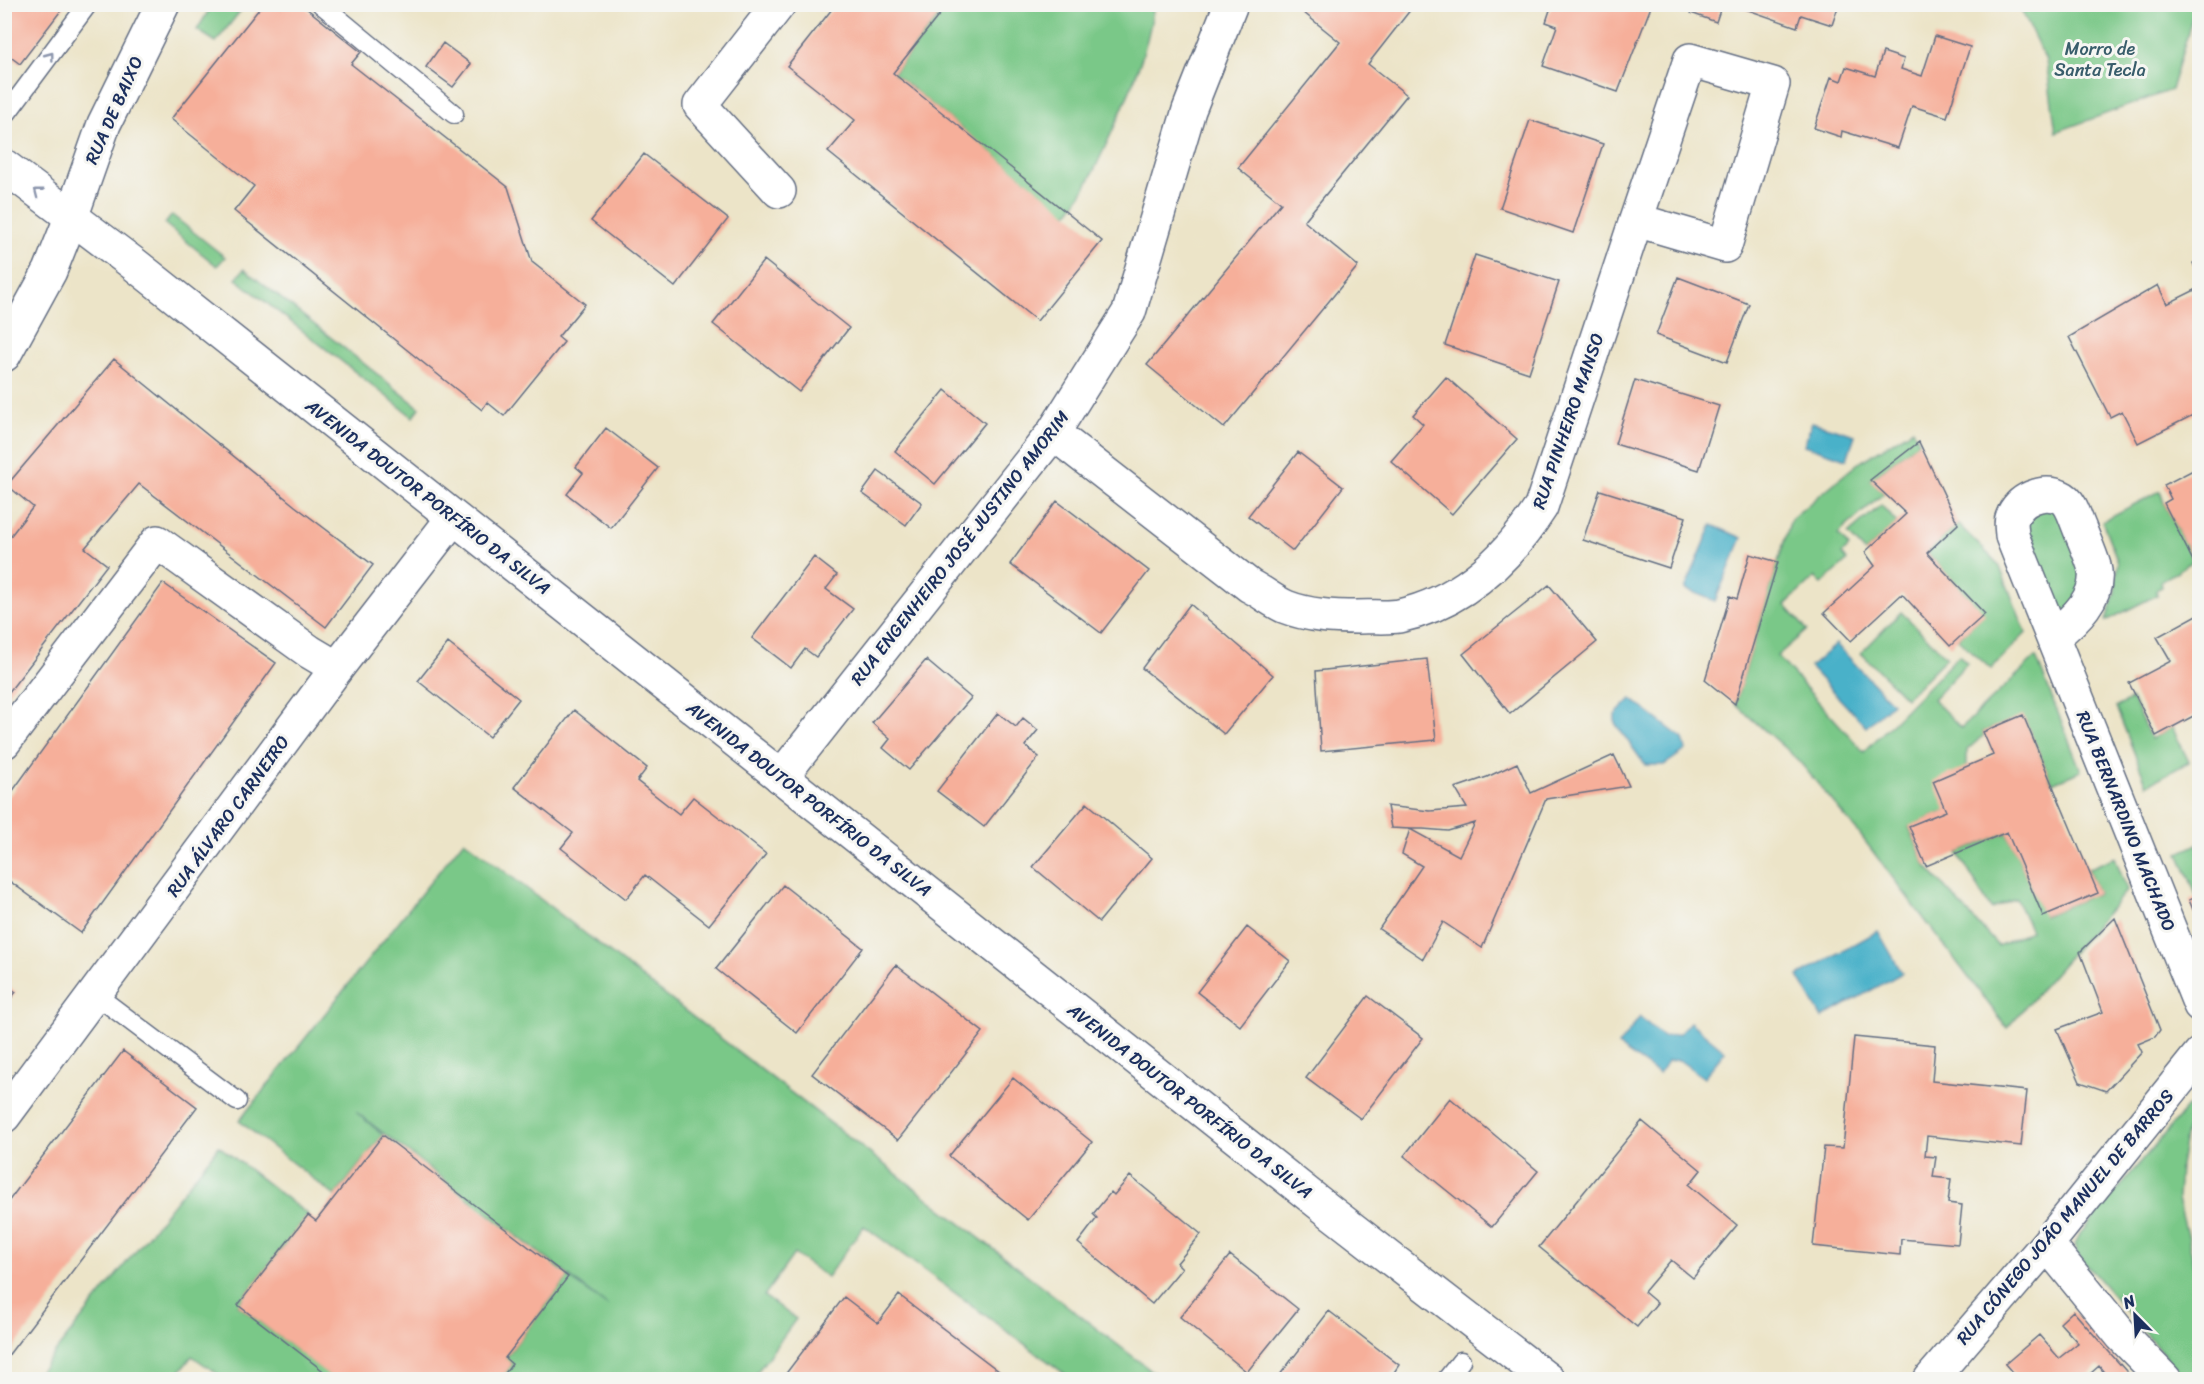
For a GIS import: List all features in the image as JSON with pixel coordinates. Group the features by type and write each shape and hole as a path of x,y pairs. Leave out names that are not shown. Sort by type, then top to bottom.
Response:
{"street":[{"name":"RUA DE BAIXO","path":"4,355 50,271 104,124 163,4"},
{"path":"779,4 700,105 779,191"},
{"name":"RUA ENGENHEIRO JOSÉ JUSTINO AMORIM","path":"781,777 1053,433 1129,312 1189,110 1231,4"},
{"name":"RUA PINHEIRO MANSO","path":"1053,433 1250,585 1286,607 1327,617 1398,616 1448,598 1475,582 1522,536 1540,507 1636,220 1690,60 1773,84 1725,246 1636,220"},
{"name":"AVENIDA DOUTOR PORFÍRIO DA SILVA","path":"4,166 134,264 1333,1214 1548,1380"},
{"name":"RUA ÁLVARO CARNEIRO","path":"4,1116 337,668 453,518"},
{"path":"4,742 157,542 310,652 337,668"},
{"name":"RUA BERNARDINO MACHADO","path":"2053,637 2199,1005"},
{"name":"RUA CÓNEGO JOÃO MANUEL DE BARROS","path":"1930,1380 2195,1072"},
{"path":"2047,1244 2122,1336 2165,1380"}],"lane":[{"path":"4,117 88,4"},
{"path":"321,4 454,114"},
{"path":"96,995 237,1101"},
{"path":"1446,1380 1461,1361"}],"green space":[{"name":"Morro de Santa Tecla","path":"2199,4 2199,9 2194,12 2171,90 2056,132 2046,61 2019,5"},
{"path":"212,5 245,5 216,42 197,30"},
{"path":"948,5 1154,5 1141,60 1129,94 1089,181 1067,214 893,73"},
{"path":"172,215 225,257 217,266 165,224"},
{"path":"244,269 420,408 413,417 236,279"},
{"path":"1913,429 1919,442 1870,480 1884,493 1838,534 1849,547 1842,554 1847,561 1822,584 1815,577 1785,605 1807,630 1777,656 1864,752 1959,655 1967,663 1933,699 1961,728 2036,657 2081,771 2052,783 2023,716 1983,732 1984,735 1967,750 1967,767 1946,811 1909,827 1926,866 1998,946 2031,931 2016,899 1991,909 1958,853 2007,832 2044,916 2098,893 2088,869 2115,857 2127,890 2007,1028 1858,832 1798,760 1735,704 1791,519 1857,464"},
{"path":"2160,491 2193,561 2160,582 2161,587 2156,590 2157,595 2106,621 2115,592 2118,562 2102,521"},
{"path":"2043,493 2095,568 2053,637 2012,536"},
{"path":"1881,505 1897,523 1865,552 1848,534"},
{"path":"1958,524 1999,565 2026,633 1991,669 1958,639 1984,614 1927,553"},
{"path":"1901,612 1947,657 1906,698 1861,653"},
{"path":"2132,699 2151,739 2172,727 2189,762 2147,785 2116,707"},
{"path":"464,840 1162,1379 1072,1379 864,1226 827,1277 794,1254 764,1296 796,1319 752,1379 500,1379 512,1364 505,1358 568,1277 608,1306 356,1112 383,1135 335,1196 239,1121"},
{"path":"2199,843 2200,896 2197,897 2179,853"},
{"path":"2188,1106 2199,1120 2186,1131 2180,1165 2178,1199 2199,1283 2199,1379 2184,1378 2077,1254 2075,1244 2080,1234"},
{"path":"219,1146 308,1215 238,1305 335,1379 225,1379 192,1356 174,1379 33,1380"}],"water":[{"path":"1812,422 1855,435 1847,459 1804,445"},
{"path":"1712,525 1742,538 1715,601 1685,589"},
{"path":"1836,644 1892,703 1866,727 1810,667"},
{"path":"1631,699 1683,739 1686,750 1664,765 1645,765 1615,723 1615,715"},
{"path":"1878,931 1902,973 1822,1018 1798,976"},
{"path":"1640,1017 1663,1037 1679,1034 1690,1022 1725,1051 1704,1078 1679,1060 1668,1061 1659,1074 1618,1046"}],"building":[{"path":"9,4 66,4 20,64 4,52 4,10"},
{"path":"263,4 277,4 280,7 282,4 301,4 361,52 351,64 508,187 532,262 585,304 558,337 564,342 504,416 487,402 482,410 234,211 254,186 171,119"},
{"path":"836,4 948,4 893,73 1102,241 1037,321 828,152 855,120 787,66"},
{"path":"1293,4 1415,4 1368,64 1407,95 1304,221 1358,266 1224,428 1147,365 1281,203 1238,168 1340,42"},
{"path":"1552,4 1652,4 1618,92 1543,66 1557,26 1546,22"},
{"path":"1694,4 1722,4 1716,22 1691,13"},
{"path":"1731,4 1839,4 1832,25 1801,15 1797,27"},
{"path":"1935,36 1970,47 1947,117 1912,106 1898,148 1842,131 1841,137 1814,128 1831,77 1841,81 1846,67 1875,76 1883,52 1904,59 1901,69 1922,76"},
{"path":"443,43 471,64 453,87 426,67"},
{"path":"1530,120 1603,144 1573,233 1500,208"},
{"path":"644,154 728,219 675,287 591,221"},
{"path":"1475,255 1559,282 1529,373 1445,345"},
{"path":"764,260 849,328 799,392 713,324"},
{"path":"2199,260 2199,277 2193,263"},
{"path":"1678,277 1749,304 1727,362 1656,335"},
{"path":"2158,285 2167,304 2199,288 2199,412 2138,443 2122,411 2110,417 2069,337"},
{"path":"114,359 295,506 373,565 326,627 139,484 85,548 107,565 5,697 5,543 33,507 7,485"},
{"path":"1446,377 1517,439 1452,514 1391,461 1423,424 1413,415"},
{"path":"1635,380 1719,406 1699,470 1615,444"},
{"path":"945,390 985,423 935,484 895,451"},
{"path":"606,428 658,468 611,528 567,494 583,473 576,467"},
{"path":"1919,442 1958,524 1927,553 1985,614 1950,646 1902,594 1851,641 1824,613 1875,566 1865,552 1906,514 1870,480"},
{"path":"1298,452 1343,487 1293,551 1248,516"},
{"path":"2199,467 2199,573 2164,503 2171,499 2164,485"},
{"path":"878,471 922,503 906,525 862,493"},
{"path":"1600,490 1686,517 1669,568 1583,540"},
{"path":"1057,501 1149,571 1101,633 1010,564"},
{"path":"1750,554 1778,562 1735,704 1705,680 1730,596 1737,599"},
{"path":"814,557 837,575 826,589 853,609 816,657 805,649 791,668 752,638"},
{"path":"163,583 276,663 81,933 4,877 4,803"},
{"path":"1549,585 1597,642 1510,714 1463,654"},
{"path":"1190,604 1273,675 1224,734 1142,668"},
{"path":"2199,614 2199,713 2156,736 2129,683 2171,661 2157,637"},
{"path":"448,643 519,699 489,737 418,681"},
{"path":"1427,659 1436,740 1321,751 1316,671"},
{"path":"926,660 971,698 909,770 883,748 890,739 872,723"},
{"path":"574,710 647,768 637,781 679,814 693,797 766,854 709,925 645,875 626,899 561,848 573,833 514,787"},
{"path":"998,713 1016,727 1023,718 1038,730 1025,746 1039,757 984,827 937,791"},
{"path":"2023,715 2098,893 2043,916 2007,832 1926,866 1909,826 1946,811 1933,781 1993,755 1983,732"},
{"path":"1614,755 1629,786 1546,799 1482,948 1443,922 1423,959 1379,929 1422,866 1402,854 1410,829 1391,828 1387,806 1430,811 1467,808 1455,788 1517,763 1531,793","holes":["1475,823 1459,856 1410,829 1448,831"]},
{"path":"1087,803 1152,858 1099,922 1033,867"},
{"path":"783,885 863,948 797,1033 716,969"},
{"path":"2199,896 2199,924 2189,900"},
{"path":"2115,918 2160,1030 2155,1037 2138,1044 2142,1052 2106,1091 2080,1082 2057,1029 2103,1012 2080,952"},
{"path":"1247,927 1290,961 1240,1026 1197,992"},
{"path":"896,965 983,1032 898,1140 812,1074"},
{"path":"4,984 16,992 4,1007"},
{"path":"1368,996 1423,1038 1361,1119 1306,1078"},
{"path":"1854,1037 1935,1045 1932,1081 2027,1091 2021,1146 1927,1136 1925,1156 1936,1157 1933,1177 1951,1179 1948,1203 1962,1205 1958,1244 1901,1239 1900,1255 1813,1246 1824,1147 1843,1148"},
{"path":"123,1051 197,1107 4,1361 4,1207"},
{"path":"1013,1078 1092,1142 1028,1220 949,1156"},
{"path":"1450,1098 1538,1171 1492,1227 1404,1156"},
{"path":"1642,1121 1701,1170 1689,1185 1737,1225 1693,1278 1671,1260 1644,1292 1657,1303 1637,1327 1539,1247"},
{"path":"383,1135 568,1277 505,1358 512,1364 500,1380 335,1380 238,1305 308,1215 316,1221"},
{"path":"1130,1176 1201,1234 1177,1263 1182,1268 1152,1304 1078,1243 1097,1218 1093,1214 1111,1192 1114,1195"},
{"path":"1230,1255 1298,1309 1247,1372 1180,1317"},
{"path":"899,1295 1000,1372 994,1380 781,1380 844,1297 878,1323"},
{"path":"1329,1311 1399,1365 1389,1380 1276,1380"},
{"path":"2073,1311 2134,1380 2110,1380 2099,1366 2083,1380 2019,1380 2005,1364 2039,1335 2059,1358 2078,1343 2060,1323"}]}
